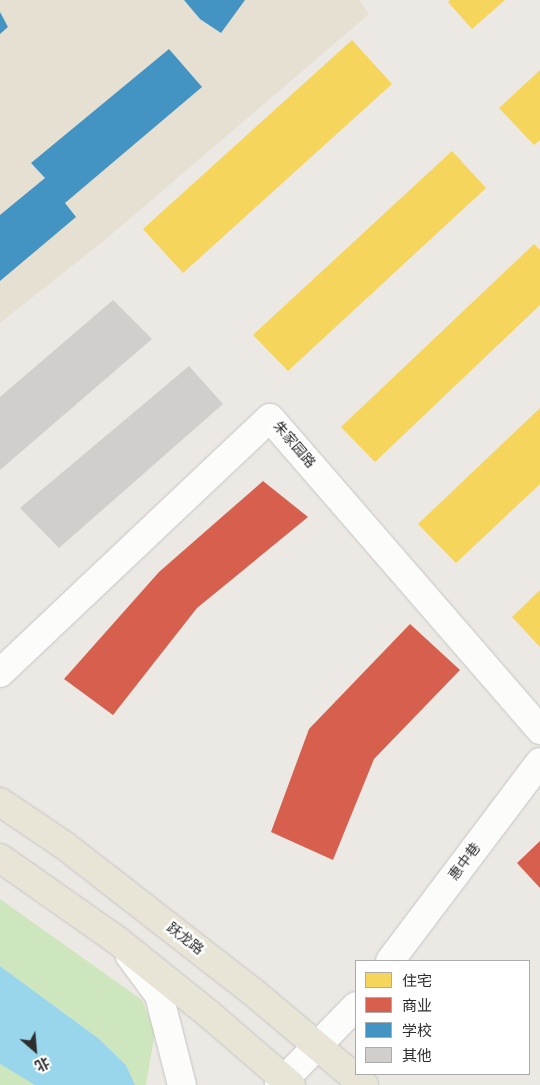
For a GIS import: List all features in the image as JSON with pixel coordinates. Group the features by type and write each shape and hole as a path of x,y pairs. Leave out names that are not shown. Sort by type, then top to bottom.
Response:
{"main road":[{"name":"跃龙路","path":"0,802 64,845 320,1046 364,1085"},
{"path":"0,858 118,941 210,1015 285,1083"}],"street":[{"name":"朱家园路","path":"0,673 270,418 540,730"},
{"name":"惠中巷","path":"391,960 540,762"},
{"path":"118,941 159,995 182,1085"},
{"path":"285,1083 355,1007"}],"shaded area":[{"path":"0,0 359,0 369,14 106,239 0,323"}],"green space":[{"path":"0,899 142,1000 155,1032 146,1085 135,1085 126,1065 98,1038 0,966"},
{"path":"0,1064 34,1084 35,1085 0,1085"}],"water":[{"path":"0,966 98,1038 126,1065 135,1085 35,1085 0,1064"}],"building: 住宅":[{"path":"450,0 505,0 472,29 448,2"},
{"path":"352,40 392,84 183,273 143,229"},
{"path":"540,70 540,140 534,145 499,108"},
{"path":"452,151 486,188 288,371 253,335"},
{"path":"534,244 540,250 540,305 375,462 341,427"},
{"path":"540,408 540,484 456,563 418,524"},
{"path":"540,590 540,647 512,617"}],"building: 商业":[{"path":"263,481 308,517 197,608 113,715 64,679 159,572"},
{"path":"410,624 460,670 374,759 333,860 271,832 309,729"},
{"path":"540,841 540,888 517,863"}],"building: 学校":[{"path":"184,0 245,0 221,33 200,19"},
{"path":"0,12 8,27 0,34"},
{"path":"169,49 202,87 65,203 76,217 0,281 0,215 45,178 31,163"}],"building: 其他":[{"path":"113,300 152,339 0,470 0,397"},
{"path":"189,366 223,404 59,548 20,508"}]}
